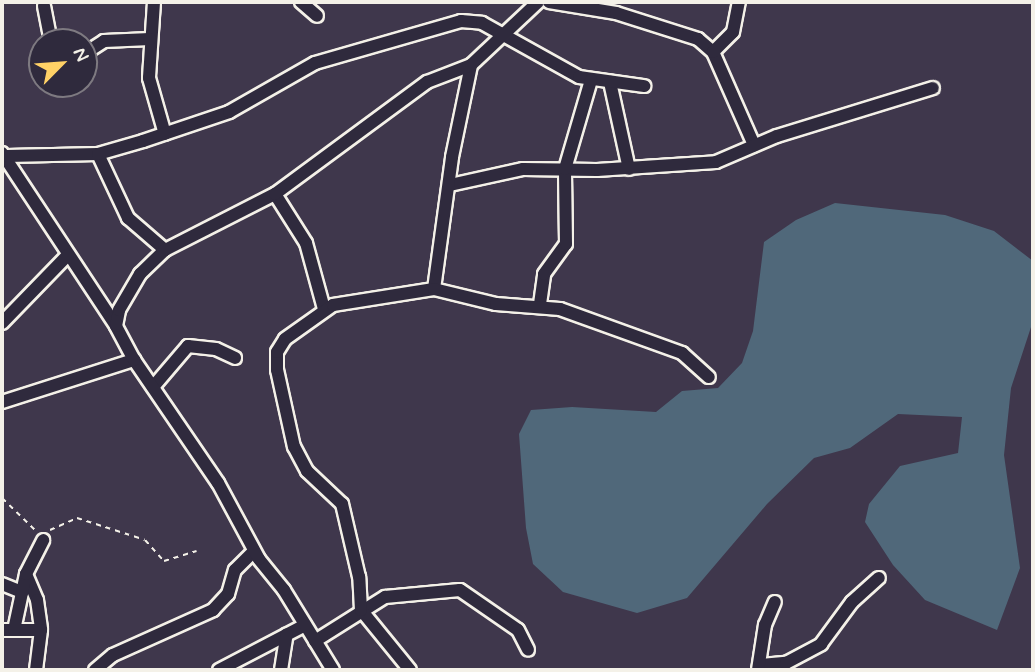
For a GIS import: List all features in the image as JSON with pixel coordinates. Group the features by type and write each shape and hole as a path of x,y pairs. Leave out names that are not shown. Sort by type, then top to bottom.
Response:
{"street":[{"path":"154,2 149,78 165,134"},
{"path":"301,2 317,16"},
{"path":"116,326 118,310 140,274 165,250 275,194 416,89 471,65 506,35 538,2"},
{"path":"549,2 615,7 698,39 713,52 754,145"},
{"path":"713,52 733,32 739,2"},
{"path":"44,6 48,28"},
{"path":"5,155 98,154 229,112 315,63 404,35 461,21 482,23 558,66 591,80 644,86"},
{"path":"98,45 104,41 150,39"},
{"path":"435,289 471,65"},
{"path":"540,304 544,274 569,234 565,169 591,80"},
{"path":"610,82 629,169"},
{"path":"450,186 523,170 629,169 716,162 754,145 933,88"},
{"path":"98,154 128,218 165,250"},
{"path":"5,155 116,326 134,360 238,515 254,551 333,670"},
{"path":"275,194 306,243 324,309"},
{"path":"2,323 68,255"},
{"path":"410,670 361,610 359,577 342,504 301,463 277,370 277,352 285,339 324,309 435,289 496,304 540,304 682,353 709,377"},
{"path":"153,387 188,346 216,349 235,358"},
{"path":"3,399 134,360"},
{"path":"41,630 8,630 26,574 43,540"},
{"path":"95,670 122,650 213,610 228,594 235,570 254,551"},
{"path":"26,574 37,600 41,630 36,670"},
{"path":"775,602 765,625 760,668 786,663 821,644 852,602 879,578"},
{"path":"2,584 22,592"},
{"path":"315,641 361,610 395,594 460,590 518,630 528,650"},
{"path":"219,670 305,625"},
{"path":"281,670 287,635"}],"path":[{"path":"2,498 43,540 55,525 77,518 145,540 164,561 197,551"}],"water":[{"path":"835,203 945,215 994,231 1033,261 1033,321 1011,388 1004,455 1020,568 997,630 925,600 893,565 865,522 869,504 900,466 958,453 962,417 898,414 850,448 814,458 767,504 687,598 637,613 563,592 533,564 526,528 519,434 531,410 572,407 656,412 682,391 718,388 742,363 753,331 764,242 796,220"}]}
